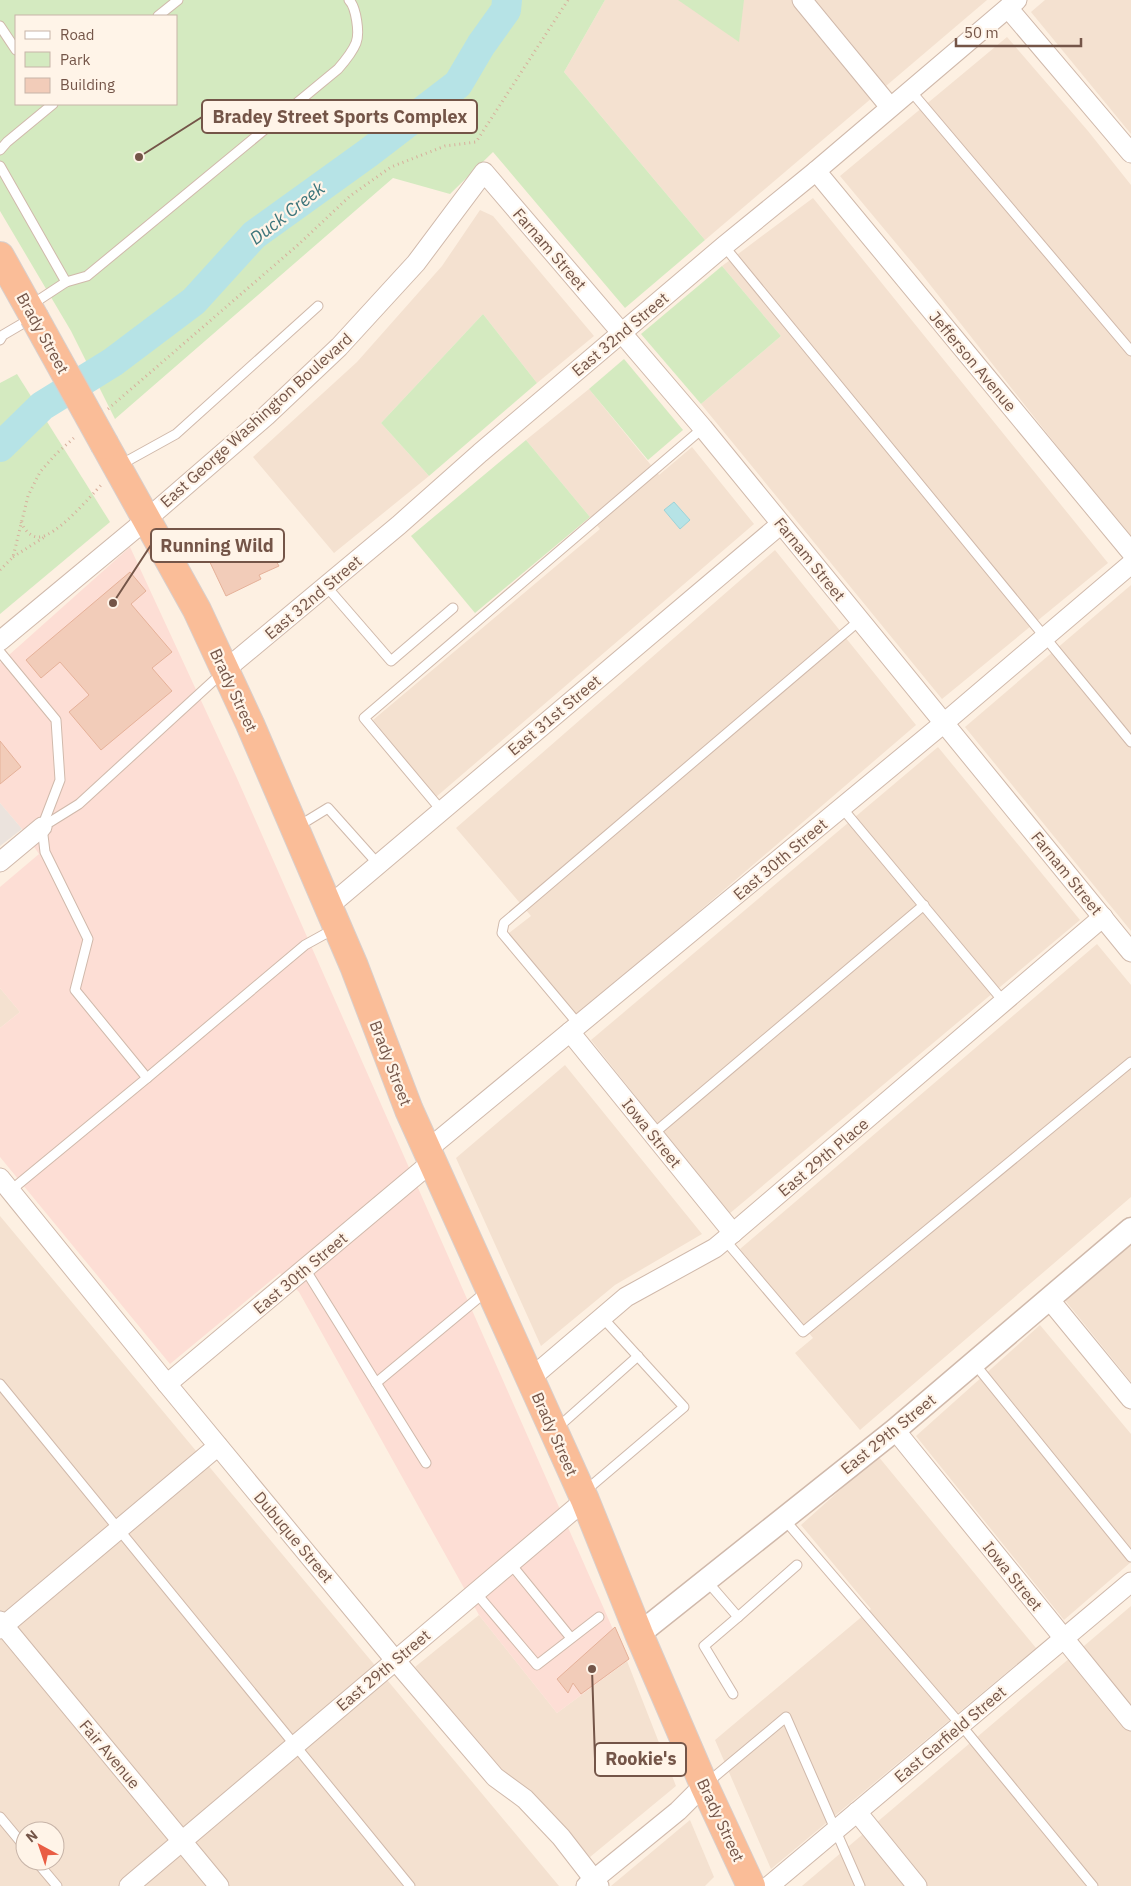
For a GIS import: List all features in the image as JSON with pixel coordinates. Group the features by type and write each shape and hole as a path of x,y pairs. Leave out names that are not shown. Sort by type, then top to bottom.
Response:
{"highway":[{"name":"Brady Street","path":"0,256 147,518 197,610 225,670 354,966 409,1110 531,1378 704,1785 751,1886"}],"street":[{"path":"802,0 890,107"},
{"path":"1013,4 1131,153"},
{"name":"East 32nd Street","path":"225,670 399,526 480,453 622,332 1013,4"},
{"name":"Jefferson Avenue","path":"816,171 1131,552"},
{"name":"Farnam Street","path":"484,172 702,428 1131,952"},
{"name":"East George Washington Boulevard","path":"0,641 266,416 339,347 416,264 484,172"},
{"name":"East 31st Street","path":"332,917 378,864 781,524"},
{"name":"East 30th Street","path":"167,1384 305,1269 574,1029 944,723 1131,564"},
{"path":"0,862 42,827"},
{"name":"East 29th Place","path":"531,1378 626,1297 715,1248 729,1237 1103,917"},
{"name":"Iowa Street","path":"574,1029 729,1237"},
{"name":"Dubuque Street","path":"5,1184 395,1660 495,1777 525,1799 561,1837 593,1884"},
{"name":"East 29th Street","path":"639,1634 896,1430 1131,1229"},
{"path":"1049,1299 1131,1399"},
{"name":"Iowa Street","path":"896,1430 1131,1721"},
{"path":"1,1625 218,1446"},
{"name":"East 29th Street","path":"129,1886 476,1593 583,1497"},
{"name":"East Garfield Street","path":"769,1886 1131,1582"},
{"name":"Fair Avenue","path":"1,1625 219,1886"},
{"path":"593,1884 678,1811 704,1785"},
{"path":"857,1812 917,1886"}],"lane":[{"path":"159,15 178,0"},
{"path":"1,336 66,282 86,276 338,69 350,54 357,41 353,5 349,0"},
{"path":"0,26 15,48"},
{"path":"910,90 1131,351"},
{"path":"0,150 52,105"},
{"path":"0,166 66,282"},
{"path":"0,187 9,182"},
{"path":"724,246 1131,742"},
{"path":"111,456 176,434 318,306"},
{"path":"442,811 364,718 702,428"},
{"path":"326,586 391,661 453,608"},
{"path":"574,1029 502,932 504,923 860,620"},
{"path":"0,652 56,720 60,780 42,827 45,852 88,939 75,990 147,1078"},
{"path":"42,827 79,804 225,670"},
{"path":"294,828 328,808 378,864"},
{"path":"842,808 1004,1002"},
{"path":"653,1134 924,905"},
{"path":"5,1184 147,1078 305,945 332,917"},
{"path":"729,1237 803,1332 1131,1062"},
{"path":"305,1269 426,1463"},
{"path":"376,1382 490,1288"},
{"path":"583,1497 684,1407 602,1317"},
{"path":"554,1431 638,1356"},
{"path":"974,1363 1131,1557"},
{"path":"0,1384 410,1886"},
{"path":"783,1518 960,1725 1093,1886"},
{"path":"510,1563 572,1638"},
{"path":"733,1694 704,1646 797,1565"},
{"path":"706,1580 738,1617"},
{"path":"476,1593 537,1664 599,1616"},
{"path":"704,1785 786,1717 860,1886"},
{"path":"0,1817 15,1835"},
{"path":"44,1871 57,1886"}],"path":[{"path":"107,409 299,244 350,196 391,167 445,146 476,142 568,0"},
{"path":"13,558 28,496 40,472 78,434"},
{"path":"0,570 13,558 69,519 111,456"},
{"path":"21,522 25,530 37,538 48,535"}],"shaded area":[{"path":"605,0 987,0 705,240 564,72"},
{"path":"1045,0 1131,0 1131,134 1031,12"},
{"path":"1007,37 1088,131 1131,185 1131,540 920,272 840,176"},
{"path":"813,198 1108,563 942,699 701,404 781,336 722,266"},
{"path":"480,210 493,216 594,336 537,383 483,314 381,423 429,476 334,553 253,457 357,362 442,266"},
{"path":"589,389 659,475 692,447 754,524 436,797 373,720 600,529 526,440"},
{"path":"130,547 236,776 627,1661 557,1713 479,1615 299,1292 280,1273 170,1364 0,1157 0,1028 20,1012 0,988 0,887 39,854 22,829 0,803 0,663"},
{"path":"775,550 916,725 577,1016 509,933 531,916 456,828"},
{"path":"1131,585 1131,931 965,727"},
{"path":"938,747 1080,920 729,1214 591,1040"},
{"path":"0,803 22,829 0,846"},
{"path":"1097,944 1131,985 1131,1197 860,1430 795,1353 813,1338 740,1249"},
{"path":"0,988 20,1012 0,1028"},
{"path":"565,1065 702,1234 615,1285 541,1346 456,1158"},
{"path":"0,1216 559,1886 0,1886"},
{"path":"1131,1243 1131,1382 1064,1299"},
{"path":"1040,1325 1131,1434 1131,1562 1064,1620 916,1436"},
{"path":"878,1456 1036,1648 771,1869 715,1740 871,1609 801,1525"},
{"path":"1131,1606 1131,1886 802,1886"},
{"path":"479,1615 557,1713 627,1661 676,1786 590,1857 537,1797 493,1763 415,1667"},
{"path":"690,1820 714,1877 705,1886 611,1886"}],"green space":[{"path":"0,0 605,0 564,72 705,240 625,308 493,152 450,194 393,178 115,419 71,331 0,211"},
{"path":"678,0 744,0 739,42"},
{"path":"722,266 781,336 701,404 641,334"},
{"path":"483,314 537,383 429,476 381,423"},
{"path":"624,359 683,430 648,460 589,389"},
{"path":"17,374 110,522 0,614 0,383"},
{"path":"526,440 590,517 475,613 411,536"}],"water":[{"path":"674,502 690,520 680,529 664,510"}],"building":[{"path":"273,536 282,556 275,559 279,566 259,575 261,579 226,596 206,554 241,537 246,548"},
{"path":"130,572 146,591 131,604 172,652 152,668 172,691 101,750 69,712 89,695 60,662 41,678 26,660"},
{"path":"0,741 21,767 0,784"},
{"path":"615,1627 629,1659 581,1694 573,1683 568,1693 557,1679"}],"waterway":[{"name":"Duck Creek","path":"0,447 42,406 113,362 194,301 254,235 368,153 458,84 481,45 506,10 507,0"}],"place":[{"name":"Bradey Street Sports Complex","path":"139,157"},
{"name":"Running Wild","path":"113,603"},
{"name":"Rookie's","path":"592,1669"}]}
